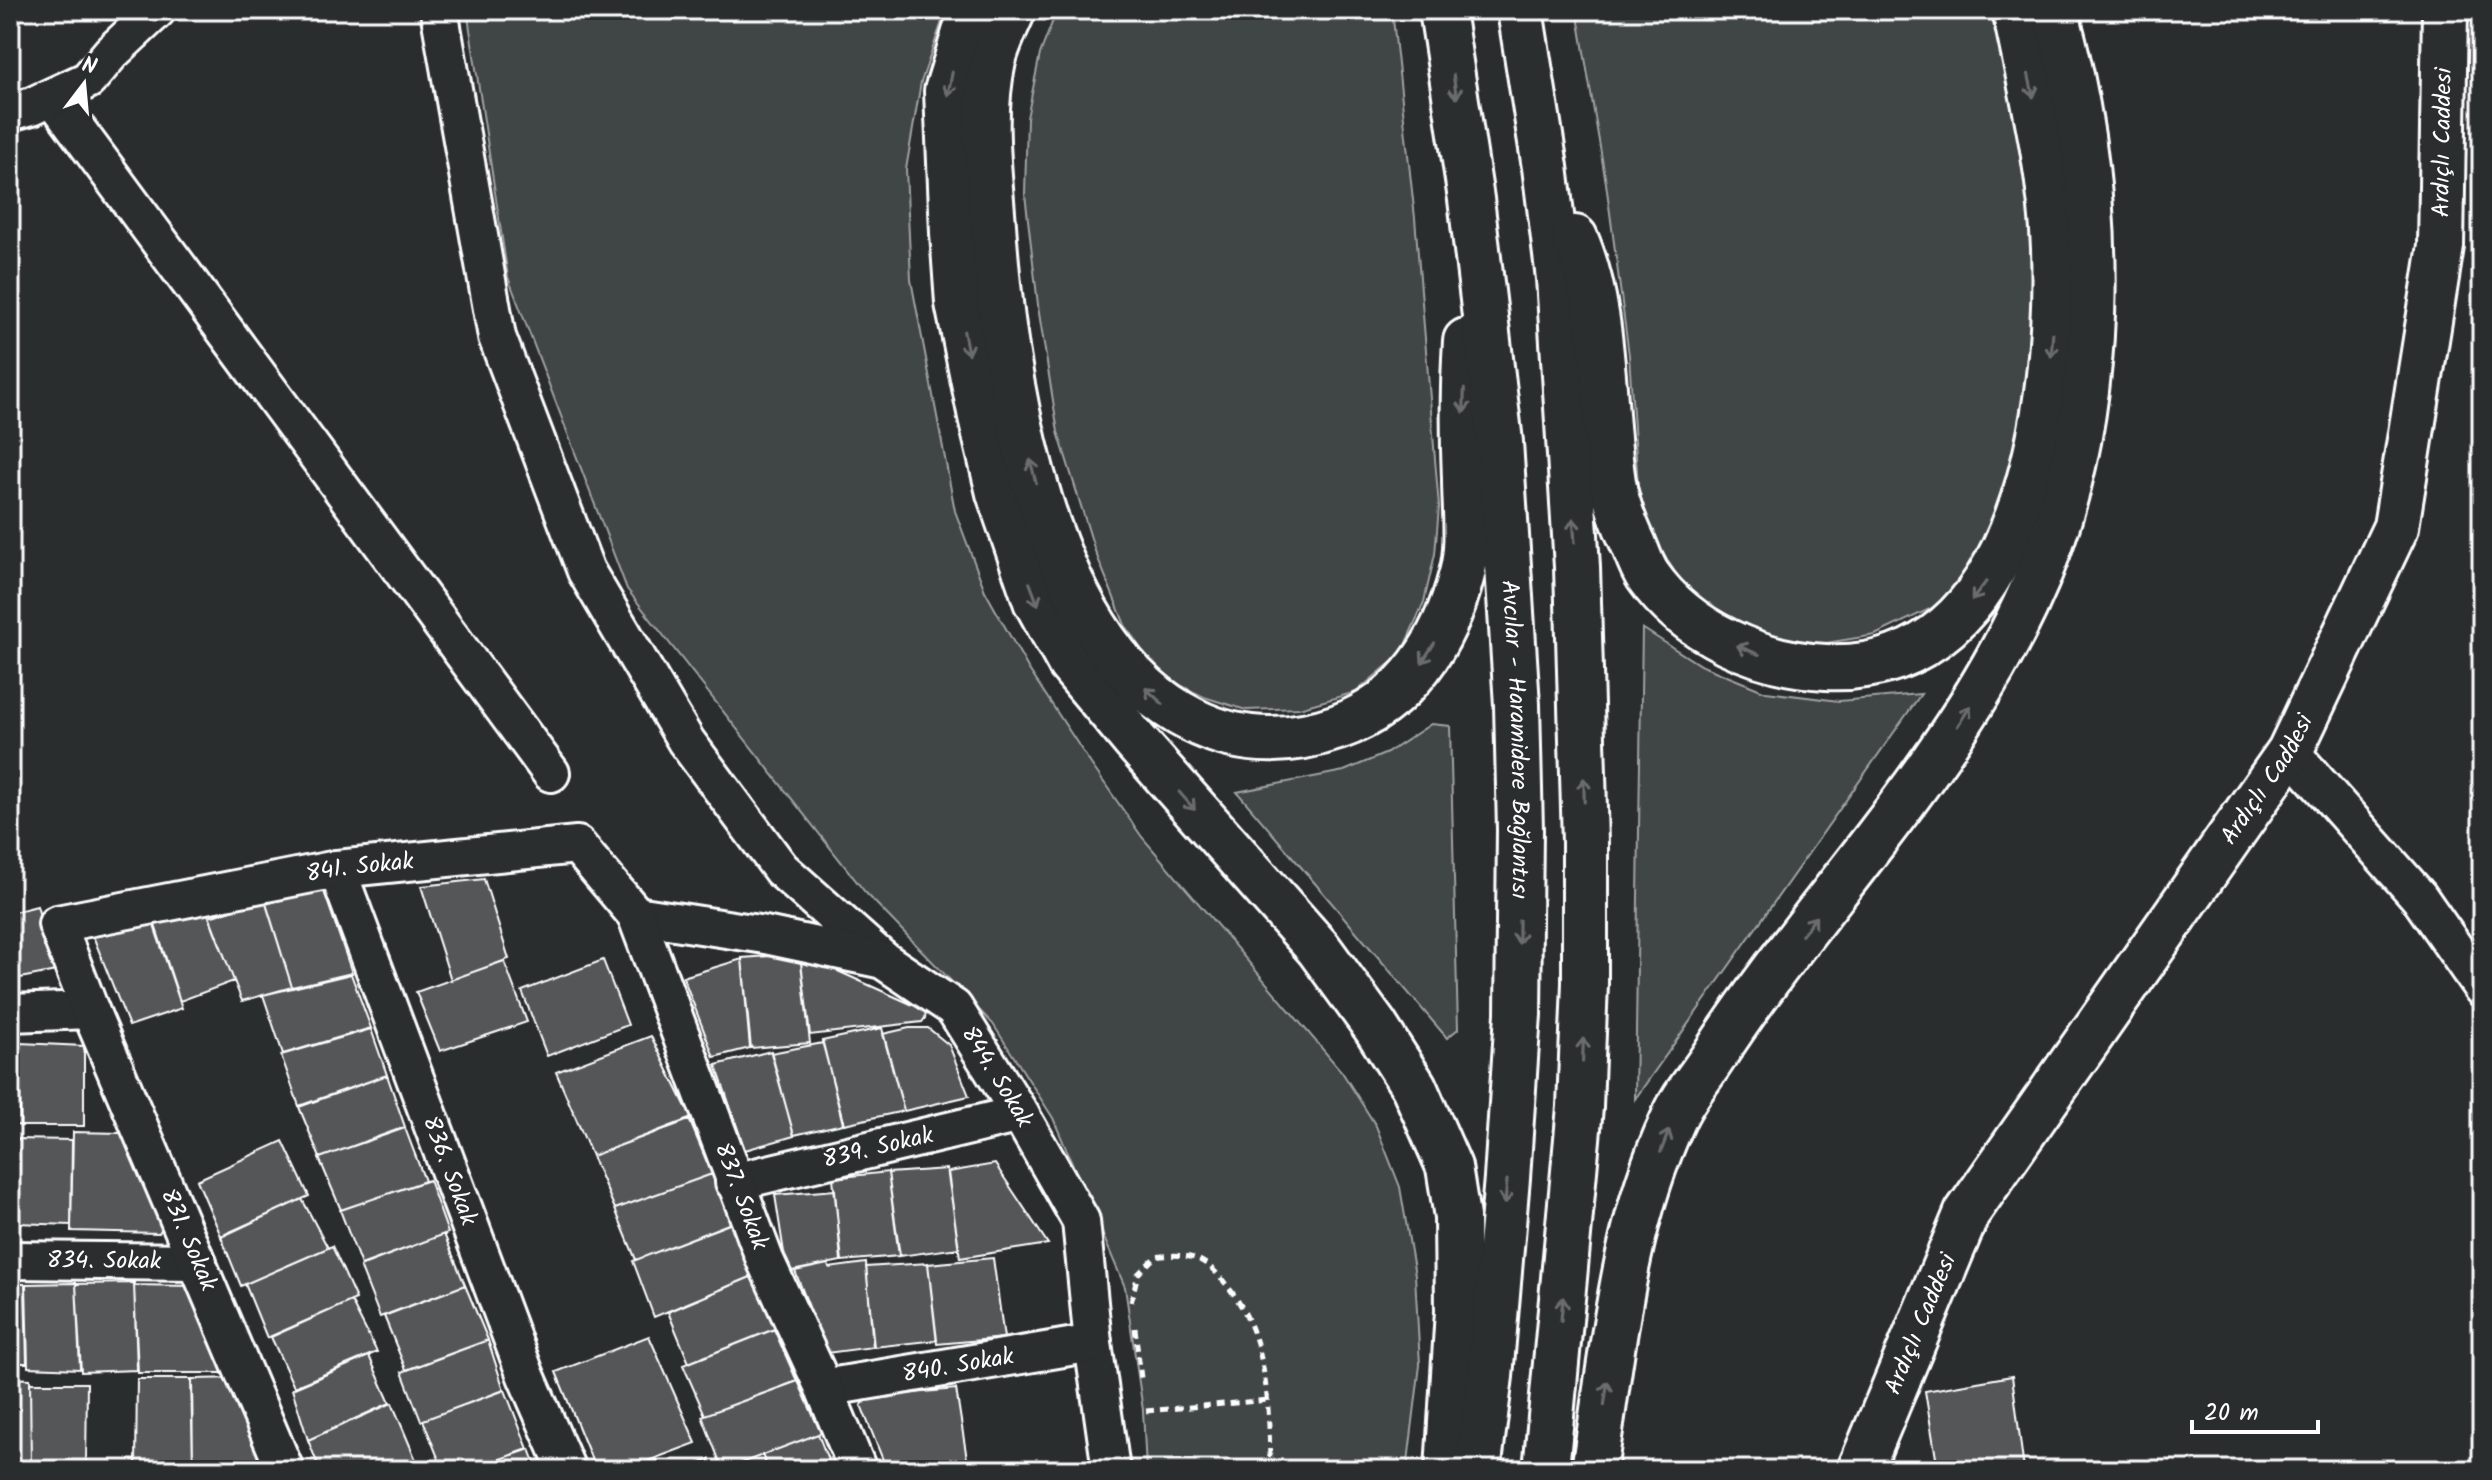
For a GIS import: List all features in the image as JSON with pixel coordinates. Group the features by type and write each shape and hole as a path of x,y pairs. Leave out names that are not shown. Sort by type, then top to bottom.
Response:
{"main road":[{"path":"972,10 947,91 953,233 958,303 999,493 1036,601 1070,663 1319,949 1375,1026 1414,1087 1449,1167 1457,1217 1458,1311 1448,1470"},
{"path":"1013,10 993,60 986,131 997,288 1012,388 1037,489 1059,554 1086,614 1125,670 1166,707 1210,730 1259,741 1314,735 1361,719 1397,693 1428,656 1449,618 1463,570 1466,525 1465,366 1468,309 1478,268"},
{"name":"Avcılar - Haramidere Bağlantısı","path":"1442,10 1471,199 1500,442 1507,517 1520,830 1518,1014 1490,1376 1478,1470"},
{"path":"1520,10 1559,278 1582,680 1585,967 1580,1107 1546,1470"},
{"path":"1545,167 1581,253 1599,338 1613,485 1625,526 1647,575 1686,618 1743,649 1787,664 1830,668 1873,665 1908,654 1951,625 1982,588 2004,550 2033,467 2049,386 2054,247 2049,193 2015,10"},
{"path":"1594,1470 1615,1329 1640,1207 1674,1117 1737,1020 1929,770 1984,686 2026,605 2051,541 2079,441 2093,290 2090,204 2083,151 2055,10"},
{"name":"Ardıçlı Caddesi","path":"1860,1470 1967,1213 2290,751 2396,527 2441,246 2445,10"}],"street":[{"path":"10,112 32,106 88,80 111,53 157,10"},
{"path":"439,10 497,337 586,571 686,741 781,869 883,960"},
{"path":"53,97 551,773"},
{"path":"2290,751 2419,897 2482,988"},
{"name":"841. Sokak","path":"57,924 337,869 577,845 636,915"},
{"name":"836. Sokak","path":"337,869 526,1376 567,1470"},
{"name":"844. Sokak","path":"636,915 765,935 883,960 954,1008 1020,1114 1081,1221 1093,1343 1111,1470"},
{"name":"837. Sokak","path":"636,915 765,1260 858,1470"},
{"name":"831. Sokak","path":"57,924 90,1010 285,1470"},
{"path":"10,1013 90,1010"},
{"name":"839. Sokak","path":"734,1182 1020,1114"},
{"name":"834. Sokak","path":"10,1260 198,1262"},
{"name":"840. Sokak","path":"824,1388 1093,1343"}],"path":[{"path":"1132,1312 1131,1300 1138,1274 1155,1257 1177,1255 1200,1260 1218,1274 1239,1300 1255,1332 1268,1400 1270,1470"},
{"path":"1134,1324 1142,1379"},
{"path":"1146,1416 1146,1411 1268,1400"}],"shaded area":[{"path":"467,10 946,10 921,82 906,169 911,280 955,511 985,591 1028,668 1091,764 1142,837 1342,1072 1376,1126 1400,1187 1415,1275 1420,1365 1407,1470 1146,1470 1143,1410 1125,1287 1053,1118 993,1024 865,892 627,589 508,277"},
{"path":"1057,10 1392,10 1415,218 1439,507 1435,554 1424,602 1401,654 1356,692 1299,708 1246,710 1204,697 1158,674 1125,625 1095,551 1058,432 1039,313 1025,194 1027,118 1040,54"},
{"path":"1577,10 1993,10 2018,115 2039,246 2038,347 2011,478 1972,570 1936,606 1875,635 1820,644 1779,638 1722,616 1680,580 1649,531 1638,485 1629,355 1606,183"},
{"path":"1642,628 1700,665 1766,692 1839,701 1921,694 1635,1099"},
{"path":"1431,724 1450,726 1458,1029 1447,1038 1237,792 1344,771 1387,753"}],"building":[{"path":"484,879 509,959 451,980 421,886"},
{"path":"323,888 352,973 292,987 266,904"},
{"path":"265,900 292,987 242,1001 209,917"},
{"path":"205,905 234,981 180,1001 153,919"},
{"path":"37,906 56,971 10,980 10,913"},
{"path":"149,911 182,1008 129,1026 91,931"},
{"path":"800,954 810,1043 751,1048 742,958"},
{"path":"800,954 926,1011 925,1018 922,1022 810,1035"},
{"path":"742,959 750,1048 714,1057 683,977"},
{"path":"603,960 628,1025 547,1056 522,991"},
{"path":"504,961 527,1022 440,1051 416,992"},
{"path":"351,974 371,1028 283,1054 263,995"},
{"path":"882,1028 904,1111 844,1124 822,1041"},
{"path":"909,1028 928,1028 949,1045 969,1096 904,1111 883,1034"},
{"path":"371,1029 387,1075 299,1106 281,1055"},
{"path":"651,1036 692,1119 592,1156 556,1072"},
{"path":"20,1043 84,1046 84,1126 20,1126"},
{"path":"823,1043 843,1124 794,1135 771,1053"},
{"path":"771,1051 794,1136 745,1150 716,1065"},
{"path":"10,1052 20,1052 20,1125 10,1126"},
{"path":"387,1075 405,1127 320,1158 299,1107"},
{"path":"689,1119 712,1174 615,1209 592,1156"},
{"path":"405,1128 425,1181 341,1210 319,1158"},
{"path":"73,1132 121,1133 164,1225 159,1233 71,1231"},
{"path":"15,1139 72,1140 71,1225 16,1223"},
{"path":"283,1141 309,1196 221,1236 197,1180"},
{"path":"10,1145 15,1145 16,1231 10,1231"},
{"path":"995,1164 1048,1244 960,1258 948,1172"},
{"path":"947,1169 959,1248 900,1256 888,1173"},
{"path":"888,1172 899,1256 842,1261 833,1178"},
{"path":"712,1174 731,1223 636,1260 615,1209"},
{"path":"429,1180 448,1233 361,1265 340,1210"},
{"path":"835,1190 841,1261 787,1272 775,1195"},
{"path":"302,1199 328,1248 241,1286 221,1237"},
{"path":"732,1223 753,1276 654,1317 633,1261"},
{"path":"444,1234 465,1285 380,1317 360,1266"},
{"path":"332,1246 356,1299 267,1338 245,1284"},
{"path":"993,1258 1004,1338 937,1344 928,1264"},
{"path":"866,1263 873,1347 827,1353 795,1271 828,1264 829,1268"},
{"path":"928,1263 937,1340 874,1347 866,1267"},
{"path":"753,1276 775,1329 689,1363 668,1312"},
{"path":"76,1283 80,1369 28,1367 26,1284"},
{"path":"134,1283 137,1370 81,1372 76,1284"},
{"path":"10,1284 25,1284 27,1363 10,1363"},
{"path":"134,1285 194,1286 231,1373 138,1373"},
{"path":"465,1285 488,1340 406,1370 384,1316"},
{"path":"351,1301 377,1352 294,1387 271,1337"},
{"path":"774,1329 797,1381 705,1415 683,1365"},
{"path":"649,1336 696,1443 624,1470 596,1470 556,1372"},
{"path":"488,1340 504,1390 421,1421 402,1372"},
{"path":"369,1356 390,1403 308,1440 292,1389"},
{"path":"2012,1376 2024,1470 1938,1470 1925,1391"},
{"path":"10,1378 30,1379 31,1469 10,1469"},
{"path":"244,1378 244,1421 257,1421 258,1465 193,1465 192,1379"},
{"path":"137,1379 191,1379 193,1465 136,1466"},
{"path":"798,1381 821,1433 723,1470 702,1416"},
{"path":"30,1383 87,1383 86,1465 31,1466"},
{"path":"956,1389 967,1459 957,1461 959,1470 887,1470 861,1405 871,1397"},
{"path":"505,1390 528,1449 469,1470 443,1470 423,1420"},
{"path":"392,1403 416,1460 392,1470 320,1470 308,1440"},
{"path":"818,1434 832,1470 769,1470 762,1455"},
{"path":"530,1449 538,1470 469,1470"},
{"path":"656,1458 661,1470 625,1470"},
{"path":"709,1460 713,1470 679,1470"},
{"path":"1084,1465 1085,1470 1033,1470"}]}
